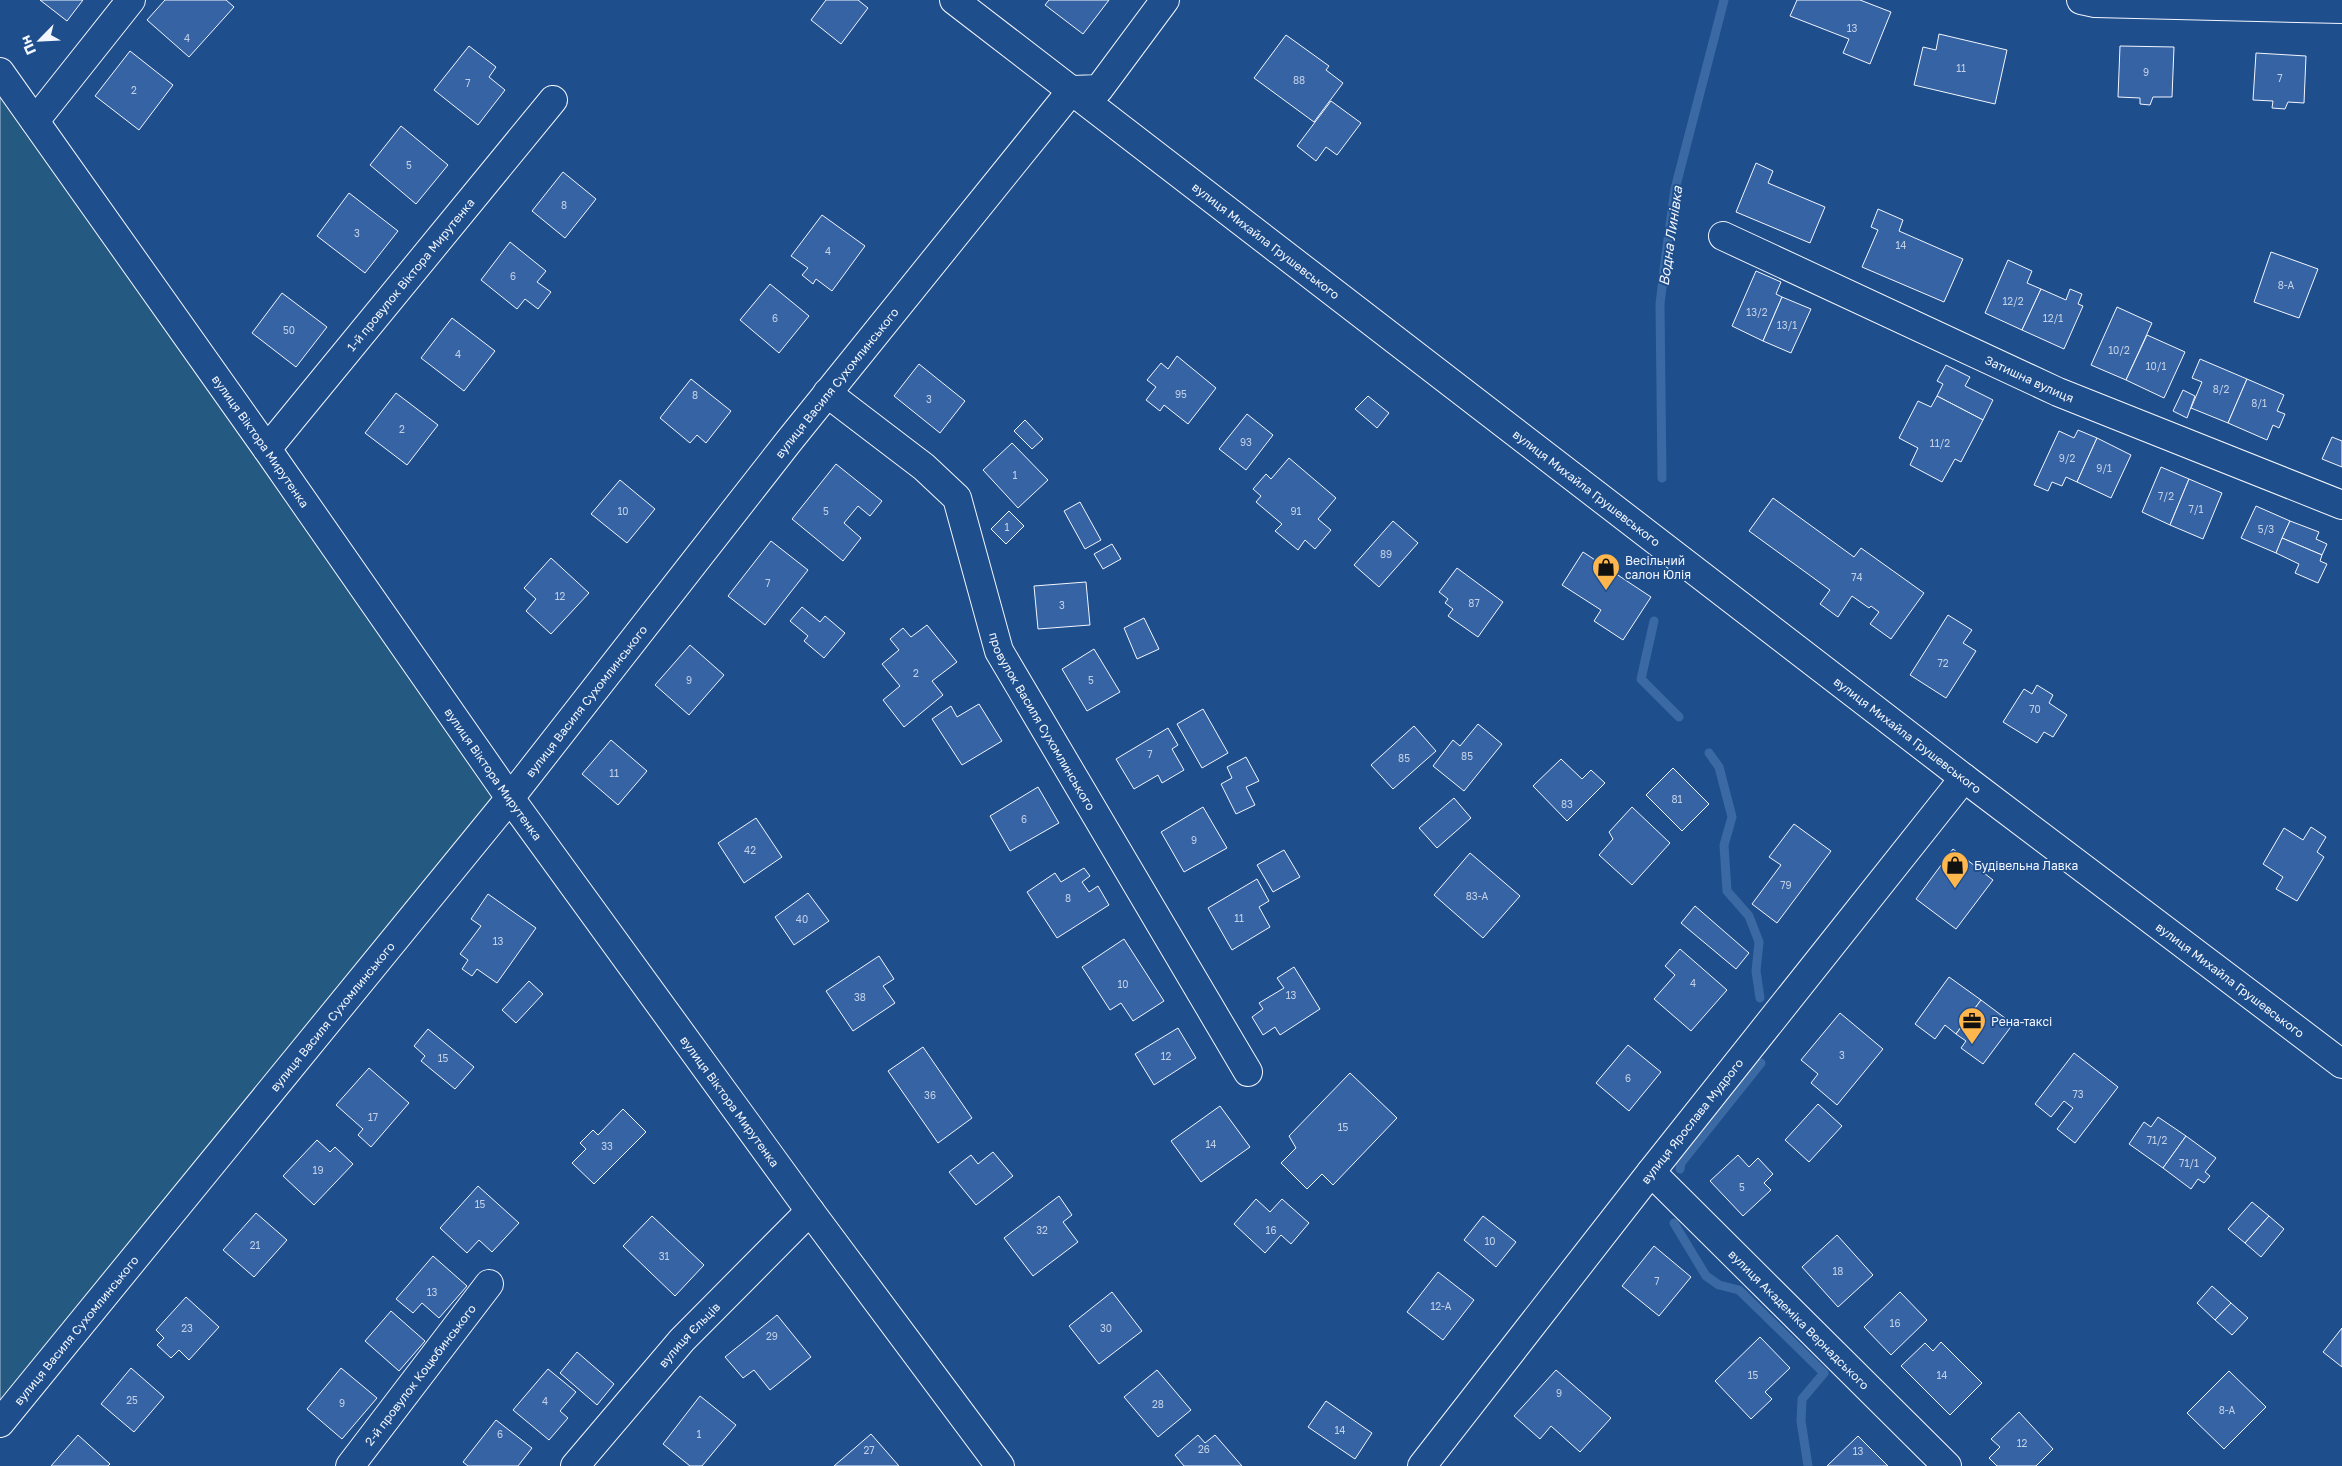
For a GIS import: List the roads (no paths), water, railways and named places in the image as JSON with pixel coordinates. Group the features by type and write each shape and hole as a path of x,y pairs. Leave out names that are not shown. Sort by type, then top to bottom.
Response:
{"street":[{"path":"35,121 131,0"},
{"name":"вулиця Михайла Грушевського","path":"954,0 1964,778 2342,1064"},
{"path":"1072,90 1099,89 1165,0"},
{"path":"2081,0 2095,3 2342,9"},
{"name":"вулиця Віктора Мирутенка","path":"0,72 267,449 510,798 810,1211 1000,1466"},
{"name":"вулиця Василя Сухомлинського","path":"0,1423 510,798 827,394 1072,90"},
{"name":"1-й провулок Віктора Мирутенка","path":"267,449 553,100"},
{"name":"Затишна вулиця","path":"1723,236 2058,392 2342,505"},
{"name":"провулок Василя Сухомлинського","path":"827,394 924,467 957,498 999,651 1248,1072"},
{"name":"вулиця Ярослава Мудрого","path":"1422,1466 1650,1172 1964,778"},
{"name":"вулиця Академіка Вернадського","path":"1650,1172 1943,1465"},
{"name":"вулиця Єльців","path":"575,1466 682,1340 810,1211"},
{"name":"2-й провулок Коцюбинського","path":"350,1466 489,1284"}],"waterway":[{"name":"Водна Линівка","path":"1662,478 1660,304 1666,254 1675,189 1724,0"},
{"path":"1654,621 1641,679 1679,717"},
{"path":"1709,753 1719,767 1732,817 1724,845 1727,891 1749,916 1759,942 1756,971 1760,998"},
{"path":"1680,1169 1681,1163 1761,1063"},
{"path":"1674,1223 1706,1276 1719,1285 1739,1290 1824,1373 1802,1399 1801,1421 1808,1466"}],"place":[{"name":"Весільний салон Юлія","path":"1606,591"},
{"name":"Будівельна Лавка","path":"1955,889"},
{"name":"Рена-таксі","path":"1972,1045"}]}
